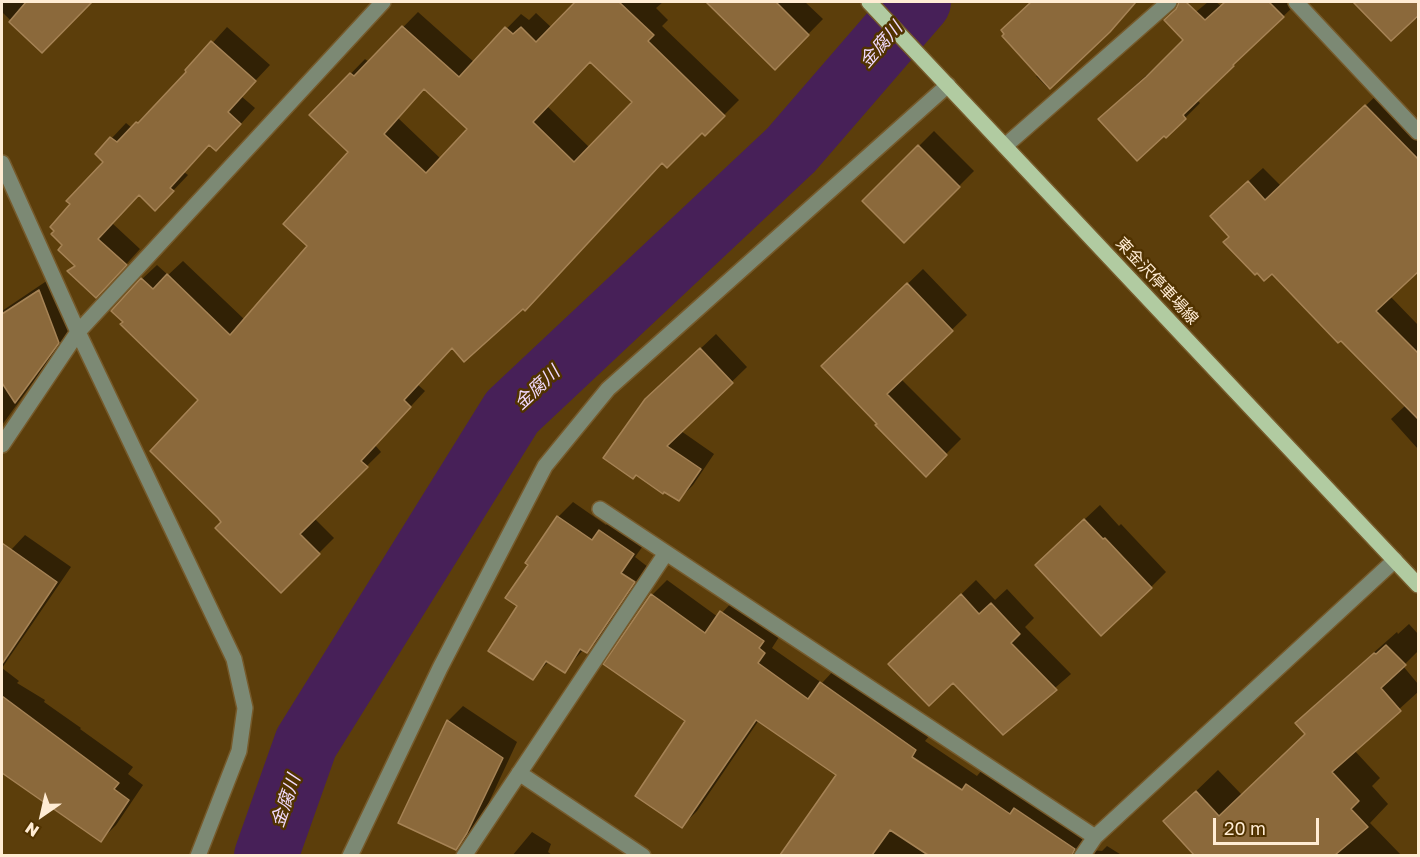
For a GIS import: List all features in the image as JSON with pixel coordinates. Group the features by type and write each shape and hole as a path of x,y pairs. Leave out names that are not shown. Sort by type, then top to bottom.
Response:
{"main road":[{"name":"東金沢停車場線","path":"869,2 1419,585"}],"street":[{"path":"2,445 78,332 383,2"},
{"path":"1005,146 1169,2"},
{"path":"1296,2 1419,132"},
{"path":"350,855 440,668 545,466 608,389 948,85"},
{"path":"2,163 78,332 234,659 245,708 239,751 198,855"},
{"path":"600,509 1095,837"},
{"path":"465,855 666,553"},
{"path":"1082,855 1095,837 1395,560"},
{"path":"519,773 643,855"}],"building":[{"path":"26,2 92,2 42,53 9,22"},
{"path":"575,2 619,2 654,35 648,41 725,116 705,136 702,133 667,168 662,163 525,311 523,309 464,362 452,348 404,400 411,407 361,461 368,467 300,534 320,554 281,593 215,528 221,522 218,518 150,451 198,400 120,324 123,322 111,311 141,278 153,289 167,274 230,335 307,246 283,224 348,152 309,115 350,73 354,76 402,26 459,77 505,27 513,34 521,27 536,42","holes":["590,62 632,102 574,162 533,122","424,89 467,129 426,173 384,134"]},
{"path":"706,2 776,2 809,35 775,70"},
{"path":"1031,2 1136,2 1110,32 1050,89 1002,36 1004,34 1001,30"},
{"path":"1179,2 1186,2 1205,20 1225,2 1269,2 1284,17 1183,115 1186,119 1137,161 1098,119 1146,77 1183,40 1164,20 1176,9"},
{"path":"1353,2 1419,2 1419,15 1391,41"},
{"path":"211,41 256,81 228,112 241,124 216,151 209,145 170,188 174,191 155,211 139,195 98,239 127,265 96,298 67,271 75,266 58,250 62,245 51,234 54,231 50,227 70,204 66,201 103,162 95,154 110,137 117,142 136,122 138,123 186,72 185,70"},
{"path":"1365,105 1419,160 1419,271 1376,311 1419,354 1419,420 1341,341 1338,343 1272,274 1264,281 1257,273 1255,275 1223,242 1229,237 1210,216 1248,181 1265,200"},
{"path":"918,145 960,187 904,243 862,201"},
{"path":"907,283 953,331 887,394 947,455 926,477 821,366"},
{"path":"39,290 59,343 15,403 2,383 2,314"},
{"path":"700,348 733,383 667,446 701,469 679,501 664,492 663,494 636,475 633,479 603,458 645,399"},
{"path":"557,516 592,540 599,530 634,554 621,573 635,582 587,653 580,649 565,673 546,661 533,680 488,651 517,606 505,598 528,565 525,563"},
{"path":"1084,519 1152,588 1101,636 1035,565"},
{"path":"2,543 57,582 2,664"},
{"path":"651,594 705,633 720,611 764,641 759,648 765,653 758,663 808,699 820,682 916,750 912,757 962,790 966,784 1010,814 1014,808 1075,849 1072,855 928,855 890,830 872,855 780,855 836,775 756,720 682,828 635,796 685,721 603,664"},
{"path":"961,594 979,614 991,603 1020,634 1011,643 1057,690 1003,735 953,683 929,706 888,664"},
{"path":"1386,645 1406,665 1381,688 1401,711 1332,772 1359,801 1351,809 1368,827 1335,855 1194,855 1163,821 1196,791 1219,816 1305,734 1295,723"},
{"path":"2,696 119,783 114,789 129,800 101,842 2,773"},
{"path":"447,720 503,758 467,833 456,850 398,823"}],"waterway":[{"name":"金腐川","path":"266,856 306,743 512,412 791,150 919,2"}]}
